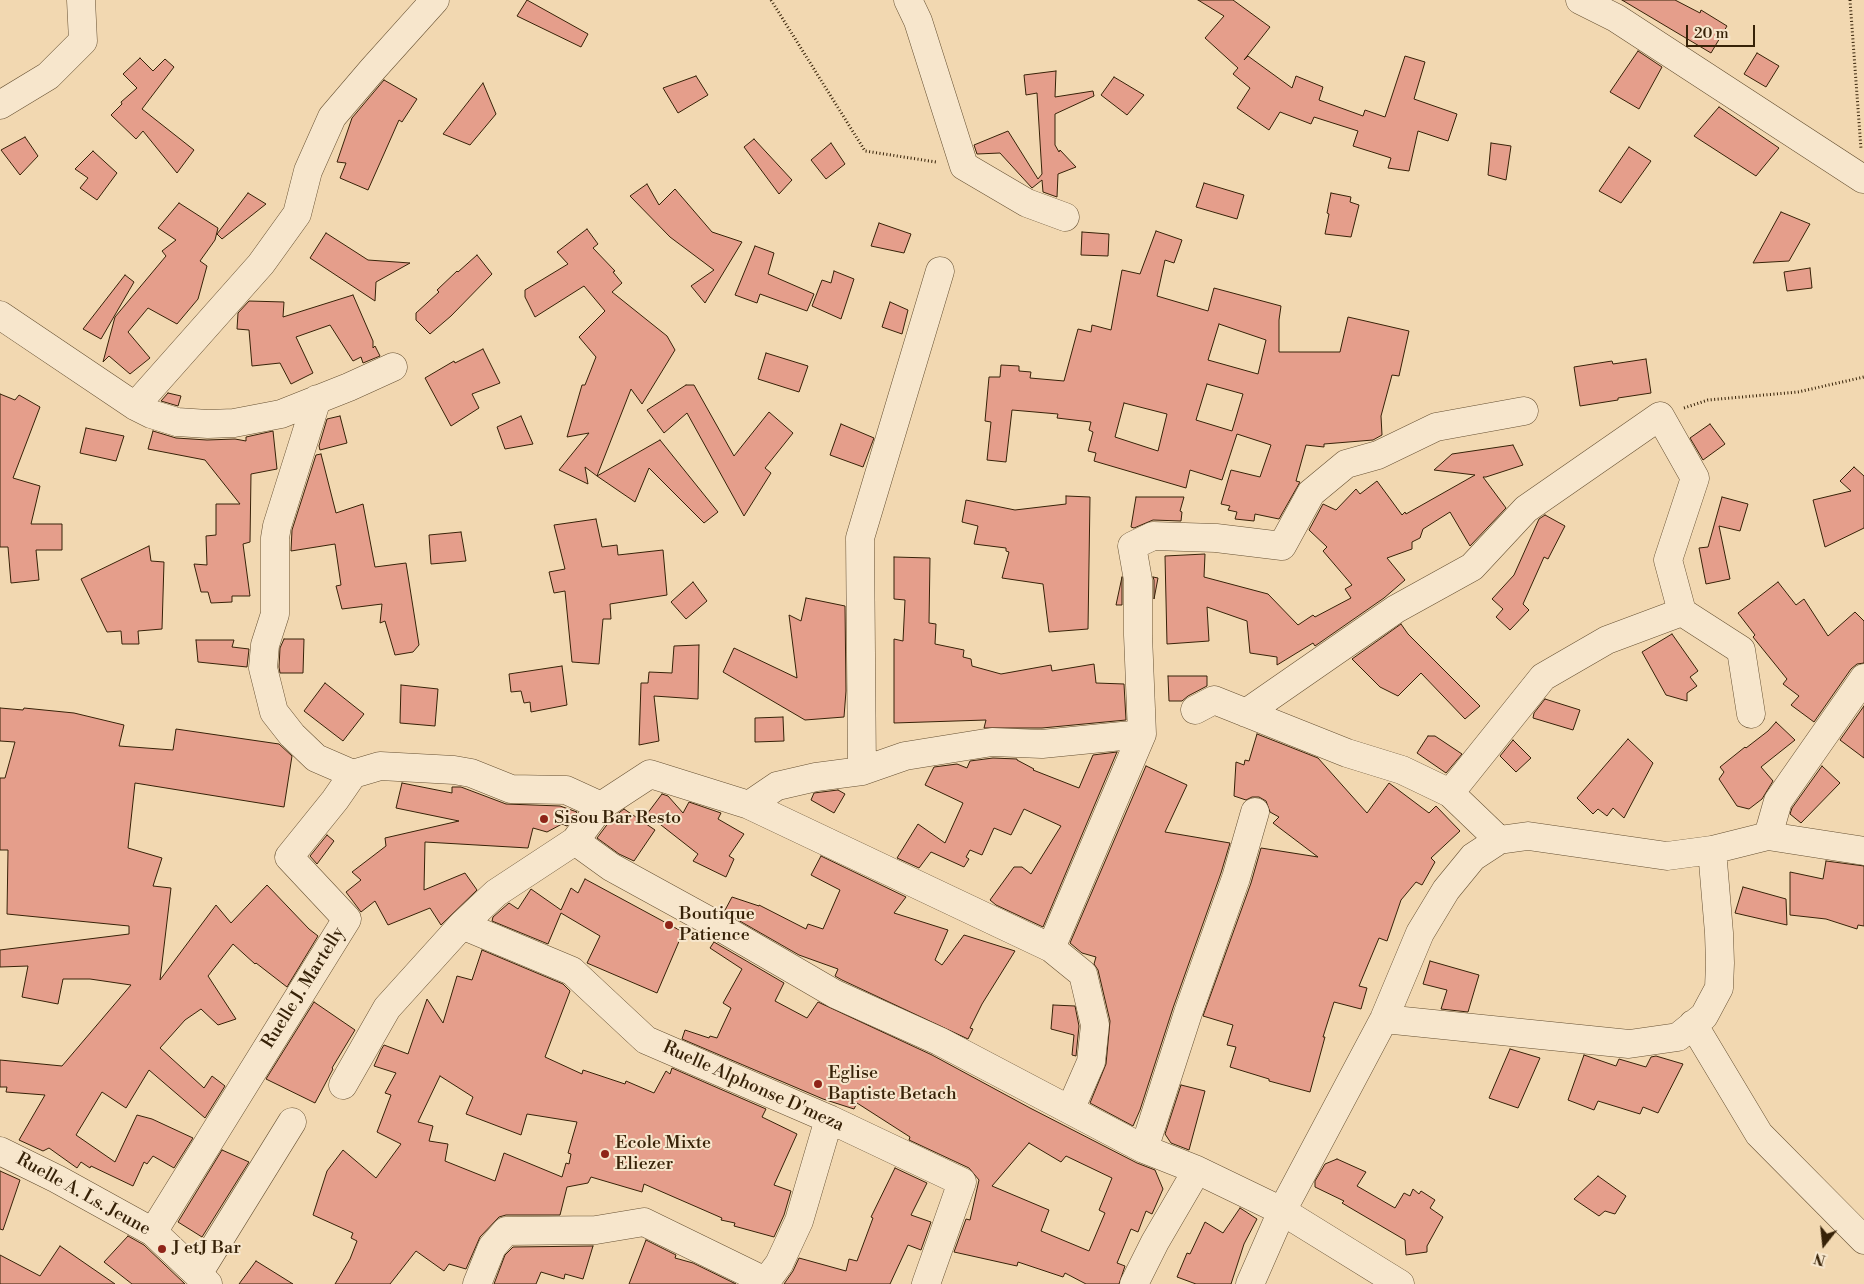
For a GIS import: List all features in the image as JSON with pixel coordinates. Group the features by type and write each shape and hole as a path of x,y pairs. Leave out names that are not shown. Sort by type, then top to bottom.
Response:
{"street":[{"path":"0,106 48,76 83,41 81,0"},
{"path":"135,406 261,264 297,214 308,171 332,118 435,0"},
{"path":"908,0 918,21 964,166 1027,204 1064,217"},
{"path":"1580,0 1616,18 1863,179"},
{"path":"862,771 860,538 940,271"},
{"path":"0,315 135,406 151,414 178,422 234,423 281,414 393,366"},
{"path":"317,399 277,526 275,538 276,614 265,645 263,668 274,712 292,735 316,758 353,774 380,766 454,770 471,773 511,789 566,790 601,806"},
{"path":"1051,948 1142,734 1138,580 1132,546 1153,536 1216,538 1282,546 1311,492 1346,464 1378,455 1436,427 1524,411"},
{"path":"1246,713 1396,609 1472,567 1526,509 1660,416 1695,478 1668,560 1682,612 1741,650 1751,714"},
{"path":"1450,793 1543,677 1607,640 1682,612"},
{"path":"1768,836 1778,801 1864,678"},
{"path":"1195,710 1214,700 1347,753 1402,770 1450,793 1499,840"},
{"path":"749,805 777,786 816,777 862,771 905,756 992,742 1042,744 1142,734"},
{"name":"Ruelle J. Martelly","path":"153,1232 346,919 288,857 335,800 353,774"},
{"path":"343,1085 387,1008 462,925 496,893 575,841 601,806 650,774 749,805 1051,948 1083,974 1095,1025 1091,1062 1070,1110"},
{"path":"1144,1148 1191,1004 1236,878 1255,812"},
{"path":"1250,1284 1282,1211 1384,1019 1420,933 1446,890 1474,856 1499,840 1528,836 1666,856 1712,850 1768,836 1864,851"},
{"path":"575,841 610,867 713,923 835,994 939,1041 1144,1148 1197,1170 1282,1211 1400,1284"},
{"path":"1384,1019 1629,1044 1678,1037 1704,1016 1718,988 1720,963 1719,933 1712,850"},
{"name":"Ruelle Alphonse D'meza","path":"462,925 572,971 646,1040 829,1119 962,1182 926,1284"},
{"path":"1693,1024 1759,1134 1864,1240"},
{"path":"477,1284 492,1247 506,1231 596,1230 644,1222 764,1282 779,1264 799,1221 829,1119"},
{"path":"203,1279 292,1122"},
{"name":"Ruelle A. Ls. Jeune","path":"0,1151 57,1179 153,1232 203,1279"},
{"path":"1134,1284 1155,1242 1197,1170"}],"path":[{"path":"772,0 865,151 964,166"},
{"path":"1850,0 1863,179"},
{"path":"1660,416 1708,400 1798,392 1864,377"}],"building":[{"path":"527,0 588,34 581,47 517,16"},
{"path":"1198,0 1233,0 1270,27 1244,60 1248,56 1292,88 1296,76 1323,87 1319,100 1363,116 1365,110 1385,117 1405,56 1425,62 1414,99 1457,114 1448,141 1418,131 1409,171 1388,168 1391,158 1353,146 1358,131 1314,117 1311,124 1280,112 1269,130 1237,108 1250,88 1233,74 1238,68 1205,38 1224,16"},
{"path":"1622,0 1675,0 1700,13 1701,10 1727,26 1711,53"},
{"path":"1638,51 1662,67 1639,109 1610,92"},
{"path":"1757,53 1779,66 1766,87 1744,74"},
{"path":"140,58 153,71 165,59 174,67 142,109 194,150 177,173 143,131 136,139 111,115 122,104 121,102 137,88 123,74"},
{"path":"1056,71 1055,97 1093,91 1094,96 1055,114 1055,145 1059,152 1060,150 1076,167 1058,174 1057,197 1043,192 1042,180 1032,188 1000,153 977,154 974,145 1008,131 1038,179 1042,174 1037,93 1026,95 1024,75"},
{"path":"696,76 708,95 678,113 663,88"},
{"path":"1114,77 1144,95 1127,115 1101,95"},
{"path":"384,80 417,99 402,122 399,120 368,190 340,178 346,163 337,162 352,118"},
{"path":"483,83 496,114 470,145 443,134"},
{"path":"1719,107 1779,148 1756,176 1694,136"},
{"path":"25,137 38,156 20,175 1,150"},
{"path":"754,139 792,180 779,194 744,147"},
{"path":"831,143 845,164 826,179 811,160"},
{"path":"1491,143 1511,146 1506,180 1488,175"},
{"path":"1629,147 1651,161 1621,203 1599,191"},
{"path":"93,151 117,173 97,200 80,188 88,178 75,169"},
{"path":"1204,183 1244,195 1237,219 1196,207"},
{"path":"647,184 659,205 675,189 712,232 742,242 705,303 691,286 714,270 670,237 630,196"},
{"path":"248,193 266,204 222,239 217,234"},
{"path":"1331,193 1351,197 1350,202 1359,205 1351,237 1325,234"},
{"path":"179,203 218,228 215,240 200,261 207,266 198,299 177,324 148,308 128,332 150,358 130,374 109,356 103,362 115,317 166,256 162,251 176,240 158,228"},
{"path":"1781,212 1810,224 1789,261 1753,263"},
{"path":"879,223 911,234 904,253 871,246"},
{"path":"587,229 598,244 593,248 615,271 613,272 622,283 612,292 667,336 675,350 642,404 631,389 597,476 585,467 588,484 559,470 589,433 567,437 582,385 585,385 596,357 579,337 605,311 584,286 535,317 525,297 525,290 568,264 557,252"},
{"path":"1156,231 1182,240 1174,263 1165,260 1157,296 1208,311 1214,288 1281,306 1279,352 1340,352 1348,317 1409,331 1399,376 1392,375 1381,416 1382,435 1373,440 1324,444 1324,447 1306,445 1296,481 1300,482 1279,519 1255,514 1254,521 1235,519 1237,512 1228,510 1230,506 1221,504 1231,470 1260,477 1271,445 1237,434 1222,480 1190,470 1186,488 1094,461 1096,453 1088,451 1093,432 1089,430 1091,422 1057,418 1058,414 1012,410 1006,462 987,460 991,422 985,421 989,377 1000,377 1001,365 1019,366 1019,371 1031,372 1030,378 1064,381 1078,329 1091,332 1092,325 1111,330 1122,270 1140,274","holes":["1219,324 1266,340 1258,374 1208,360","1207,384 1243,394 1232,431 1196,420","1124,403 1167,414 1158,451 1115,437"]},
{"path":"1082,232 1109,234 1108,256 1081,255"},
{"path":"326,233 368,260 410,263 376,282 375,301 310,258"},
{"path":"755,246 774,253 768,274 814,294 807,311 760,294 757,303 735,295"},
{"path":"477,255 492,274 451,316 430,334 416,320 416,313 439,292 437,290"},
{"path":"1810,268 1812,288 1787,291 1784,272"},
{"path":"834,271 854,279 841,319 812,306 822,280 831,283"},
{"path":"125,275 134,282 101,339 83,329"},
{"path":"353,295 373,341 373,348 375,346 380,356 363,363 361,357 353,361 330,325 296,337 313,373 291,384 280,363 252,366 249,330 237,329 238,313 249,301 284,302 283,317"},
{"path":"890,302 908,310 902,334 882,327"},
{"path":"483,349 500,383 472,394 479,408 451,426 425,378 454,361 455,363"},
{"path":"766,353 808,366 799,392 758,379"},
{"path":"1646,359 1651,393 1580,406 1574,367 1612,361 1613,364"},
{"path":"686,385 694,385 734,456 769,412 793,433 765,468 771,473 744,516 687,413 664,433 647,410"},
{"path":"168,393 181,396 178,406 161,401"},
{"path":"0,394 15,400 19,395 40,407 13,478 40,486 31,524 62,524 62,550 36,550 39,580 11,583 8,547 0,547"},
{"path":"340,416 347,443 320,450 319,446 327,419"},
{"path":"521,416 533,444 505,449 497,427"},
{"path":"841,424 874,438 863,467 830,455"},
{"path":"1710,424 1725,444 1703,460 1690,438"},
{"path":"86,428 124,436 116,461 80,453"},
{"path":"153,431 176,438 235,439 246,441 246,437 273,431 277,469 251,474 250,542 243,544 250,596 232,596 232,602 211,603 208,592 201,592 194,564 207,565 206,536 216,535 216,504 240,504 205,460 148,449"},
{"path":"660,440 718,512 704,523 649,468 635,502 597,476"},
{"path":"1513,445 1523,465 1483,477 1506,508 1470,546 1450,512 1423,529 1420,538 1412,542 1412,549 1387,558 1405,580 1384,598 1315,646 1313,643 1277,665 1277,657 1250,653 1247,621 1207,607 1209,641 1167,644 1165,556 1205,554 1204,577 1268,594 1298,625 1313,615 1315,617 1351,598 1345,589 1352,585 1323,551 1327,547 1309,530 1323,504 1336,510 1356,489 1360,494 1377,481 1402,515 1405,512 1406,514 1475,475 1434,470 1452,454"},
{"path":"321,454 336,513 363,504 375,567 406,563 419,645 413,652 395,655 385,621 380,623 382,604 342,609 336,586 341,585 335,544 291,551 292,530 316,455"},
{"path":"1854,467 1864,476 1864,528 1825,547 1813,500 1851,491 1840,481"},
{"path":"1066,496 1090,497 1088,629 1049,632 1043,584 1002,578 1009,552 1006,551 1006,548 974,544 978,526 962,522 966,500 1015,510 1066,504"},
{"path":"1136,497 1184,497 1180,511 1182,512 1181,521 1153,520 1134,528 1131,527"},
{"path":"1722,497 1748,504 1740,531 1719,526 1730,579 1706,584 1699,548 1708,547"},
{"path":"1545,515 1565,526 1548,559 1544,557 1523,604 1529,610 1510,630 1496,617 1503,609 1492,599 1514,575 1539,519"},
{"path":"596,519 602,547 617,545 618,555 663,550 667,595 610,604 611,619 603,619 599,664 572,662 565,591 554,593 549,572 565,569 554,525"},
{"path":"461,532 466,561 431,564 429,535"},
{"path":"149,546 151,561 164,562 162,629 138,631 139,644 122,644 121,631 107,632 81,579"},
{"path":"894,557 930,558 929,623 936,624 935,644 964,650 963,657 971,659 972,666 1001,674 1051,665 1052,671 1094,664 1096,683 1124,684 1126,720 1042,728 984,728 986,720 894,723 894,639 903,641 905,600 894,599"},
{"path":"1122,577 1122,605 1116,605"},
{"path":"1153,577 1158,578 1154,599 1154,580"},
{"path":"693,582 707,601 686,619 671,602"},
{"path":"1778,582 1796,605 1804,599 1828,636 1855,612 1864,621 1864,663 1857,664 1851,669 1814,722 1791,705 1799,696 1783,684 1787,679 1753,637 1755,635 1738,613"},
{"path":"806,598 845,606 846,691 844,717 805,720 723,672 734,648 797,678 789,615 801,621"},
{"path":"1401,624 1408,634 1480,706 1465,719 1421,673 1398,696 1380,687 1352,659"},
{"path":"1672,634 1698,671 1690,677 1697,686 1687,693 1687,701 1666,695 1642,652"},
{"path":"284,639 304,639 303,673 280,673 280,648"},
{"path":"196,640 234,640 232,647 249,649 247,667 198,662"},
{"path":"699,645 698,699 654,696 659,741 639,745 641,683 648,683 649,672 672,673 674,646"},
{"path":"562,666 567,705 531,712 530,702 524,703 521,691 511,692 509,674"},
{"path":"1168,676 1207,676 1207,686 1182,701 1169,701"},
{"path":"325,683 364,714 343,741 304,711"},
{"path":"401,685 438,689 435,726 400,723"},
{"path":"1545,699 1580,710 1573,730 1533,718 1534,713"},
{"path":"1864,706 1864,758 1840,740"},
{"path":"0,708 23,710 24,708 74,713 124,725 119,746 173,750 176,729 279,744 292,756 284,807 135,783 128,848 162,858 153,886 171,888 160,980 216,905 231,923 267,885 318,936 287,987 255,964 233,944 208,976 236,1019 218,1025 201,1009 185,1020 160,1048 204,1088 212,1076 225,1086 205,1118 149,1070 126,1108 102,1092 76,1135 115,1162 137,1115 152,1119 193,1138 174,1168 153,1156 147,1164 144,1162 133,1186 91,1166 90,1168 81,1162 77,1168 49,1148 43,1151 19,1140 45,1095 6,1092 7,1087 0,1087 0,1060 62,1066 131,985 90,979 63,979 58,1004 22,997 28,966 0,967 0,950 129,934 129,926 7,914 8,850 0,850 0,778 5,778 15,742 0,741"},
{"path":"783,717 784,741 755,742 755,718"},
{"path":"1776,722 1795,740 1761,767 1773,781 1762,799 1749,809 1737,806 1719,779 1724,772 1720,767 1768,731"},
{"path":"1257,734 1318,758 1367,813 1389,783 1429,813 1436,806 1460,831 1431,858 1435,862 1422,885 1416,882 1401,900 1387,941 1379,938 1359,986 1367,988 1361,1009 1334,1002 1323,1037 1325,1037 1310,1092 1269,1081 1269,1079 1230,1067 1236,1047 1227,1045 1233,1025 1203,1016 1251,883 1261,848 1318,857 1273,823 1279,817 1270,812 1266,801 1259,797 1252,797 1246,800 1234,796 1236,762 1244,765 1245,760 1249,761"},
{"path":"1428,736 1435,736 1462,754 1446,773 1417,753"},
{"path":"1628,739 1653,763 1624,818 1613,808 1607,816 1598,809 1593,814 1577,798"},
{"path":"1513,740 1531,758 1516,772 1500,756"},
{"path":"1117,752 1043,927 996,905 990,900 1014,867 1022,867 1031,874 1061,826 1024,809 1011,835 994,828 982,855 970,850 966,857 969,859 964,867 931,852 919,868 897,858 918,824 945,843 963,803 925,785 934,767 957,764 967,768 970,761 993,758 1017,759 1033,770 1079,788 1093,755"},
{"path":"1146,766 1187,785 1165,832 1230,843 1133,1126 1090,1103 1106,1064 1110,1021 1098,970 1094,964 1096,957 1082,953 1070,943"},
{"path":"1822,766 1840,783 1801,823 1790,814 1792,808"},
{"path":"402,783 452,793 452,787 461,787 506,804 560,806 577,812 567,826 562,824 547,832 533,828 528,848 425,842 424,890 465,873 477,890 441,925 430,908 388,925 375,901 361,912 346,892 361,880 352,872 386,846 385,838 459,821 396,808"},
{"path":"838,790 845,794 834,813 811,800 814,793"},
{"path":"662,794 668,796 683,813 689,802 721,813 718,819 744,834 729,856 734,859 726,877 693,861 698,854 647,814"},
{"path":"624,809 655,830 634,861 619,854 597,838 612,818"},
{"path":"327,835 334,841 317,864 310,856"},
{"path":"821,856 906,897 894,913 948,930 935,960 942,965 964,935 1015,951 982,1004 970,1028 973,1029 968,1039 842,980 835,976 838,969 799,955 724,912 732,897 759,905 806,929 808,924 823,929 840,890 811,875"},
{"path":"1826,861 1864,866 1864,926 1858,925 1857,929 1826,919 1790,915 1790,872 1823,879"},
{"path":"585,879 683,932 657,993 587,963 600,936 561,913 548,944 492,921 493,917 509,903 518,909 531,889 561,910 571,888 578,893"},
{"path":"1743,887 1786,899 1787,925 1735,913"},
{"path":"714,942 784,983 775,1001 807,1018 818,1002 932,1055 1030,1108 1137,1163 1155,1170 1163,1189 1152,1214 1146,1211 1138,1232 1131,1229 1117,1263 1125,1266 1119,1284 1086,1284 1065,1273 1063,1277 1018,1262 1017,1266 954,1252 966,1219 970,1220 979,1180 969,1168 909,1140 910,1137 857,1103 854,1109 823,1099 682,1039 685,1030 709,1038 710,1036 717,1038 731,1008 723,1003 742,969 710,948","holes":["1029,1143 1061,1162 1066,1156 1112,1178 1099,1210 1105,1213 1089,1251 1041,1231 1049,1210 992,1186"]},
{"path":"482,950 563,984 570,991 545,1057 582,1074 583,1070 625,1084 626,1081 654,1093 666,1071 670,1074 672,1068 766,1109 762,1117 797,1134 774,1185 791,1191 784,1215 774,1237 734,1226 735,1223 721,1220 722,1218 644,1184 642,1192 591,1177 588,1183 567,1187 560,1215 506,1215 499,1217 480,1237 466,1269 449,1264 444,1271 416,1251 390,1284 335,1284 350,1259 357,1241 351,1238 353,1233 313,1215 327,1171 343,1150 376,1178 401,1144 377,1132 391,1095 385,1093 396,1073 374,1066 381,1050 384,1045 408,1054 427,999 443,1023 457,976 472,980","holes":["440,1076 473,1097 466,1114 521,1135 527,1114 577,1122 568,1153 571,1154 569,1164 566,1163 562,1177 504,1153 495,1181 445,1161 448,1144 429,1141 433,1126 418,1122"]},
{"path":"1430,961 1479,975 1468,1012 1441,1009 1447,990 1423,984"},
{"path":"314,1002 355,1030 332,1068 315,1103 266,1079"},
{"path":"1053,1005 1075,1006 1079,1026 1076,1056 1072,1055 1074,1035 1051,1029"},
{"path":"1510,1049 1540,1058 1518,1108 1489,1098"},
{"path":"1584,1055 1616,1066 1619,1059 1646,1067 1651,1057 1656,1056 1683,1064 1658,1113 1643,1107 1640,1114 1598,1101 1594,1110 1568,1100"},
{"path":"1181,1085 1205,1091 1189,1150 1171,1143 1165,1134"},
{"path":"222,1150 249,1162 202,1237 178,1222"},
{"path":"1337,1159 1366,1172 1357,1186 1395,1208 1404,1193 1410,1196 1413,1189 1419,1194 1421,1191 1435,1200 1430,1208 1443,1217 1427,1246 1427,1252 1406,1255 1405,1240 1342,1203 1344,1201 1315,1187 1315,1181 1325,1164"},
{"path":"895,1168 927,1183 911,1215 931,1222 921,1250 908,1245 890,1284 784,1284 799,1258 846,1271 849,1259 857,1261 873,1218 871,1217"},
{"path":"0,1171 20,1180 3,1230 0,1229"},
{"path":"1598,1176 1626,1196 1615,1214 1605,1211 1599,1216 1574,1199"},
{"path":"1240,1208 1257,1219 1244,1244 1231,1284 1196,1284 1177,1277 1187,1253 1190,1254 1205,1222 1223,1233"},
{"path":"128,1236 144,1245 185,1284 132,1284 104,1262"},
{"path":"646,1240 676,1255 675,1258 693,1263 736,1284 629,1284"},
{"path":"60,1246 115,1284 0,1284 0,1255 40,1276"},
{"path":"593,1246 583,1279 565,1274 564,1279 541,1272 536,1284 494,1284 505,1255 513,1247"},
{"path":"256,1261 293,1284 239,1284"}],"place":[{"name":"Sisou Bar Resto","path":"544,819"},
{"name":"Boutique Patience","path":"669,925"},
{"name":"Eglise Baptiste Betach","path":"818,1084"},
{"name":"Ecole Mixte Eliezer","path":"605,1154"},
{"name":"J etJ Bar","path":"162,1249"}]}
